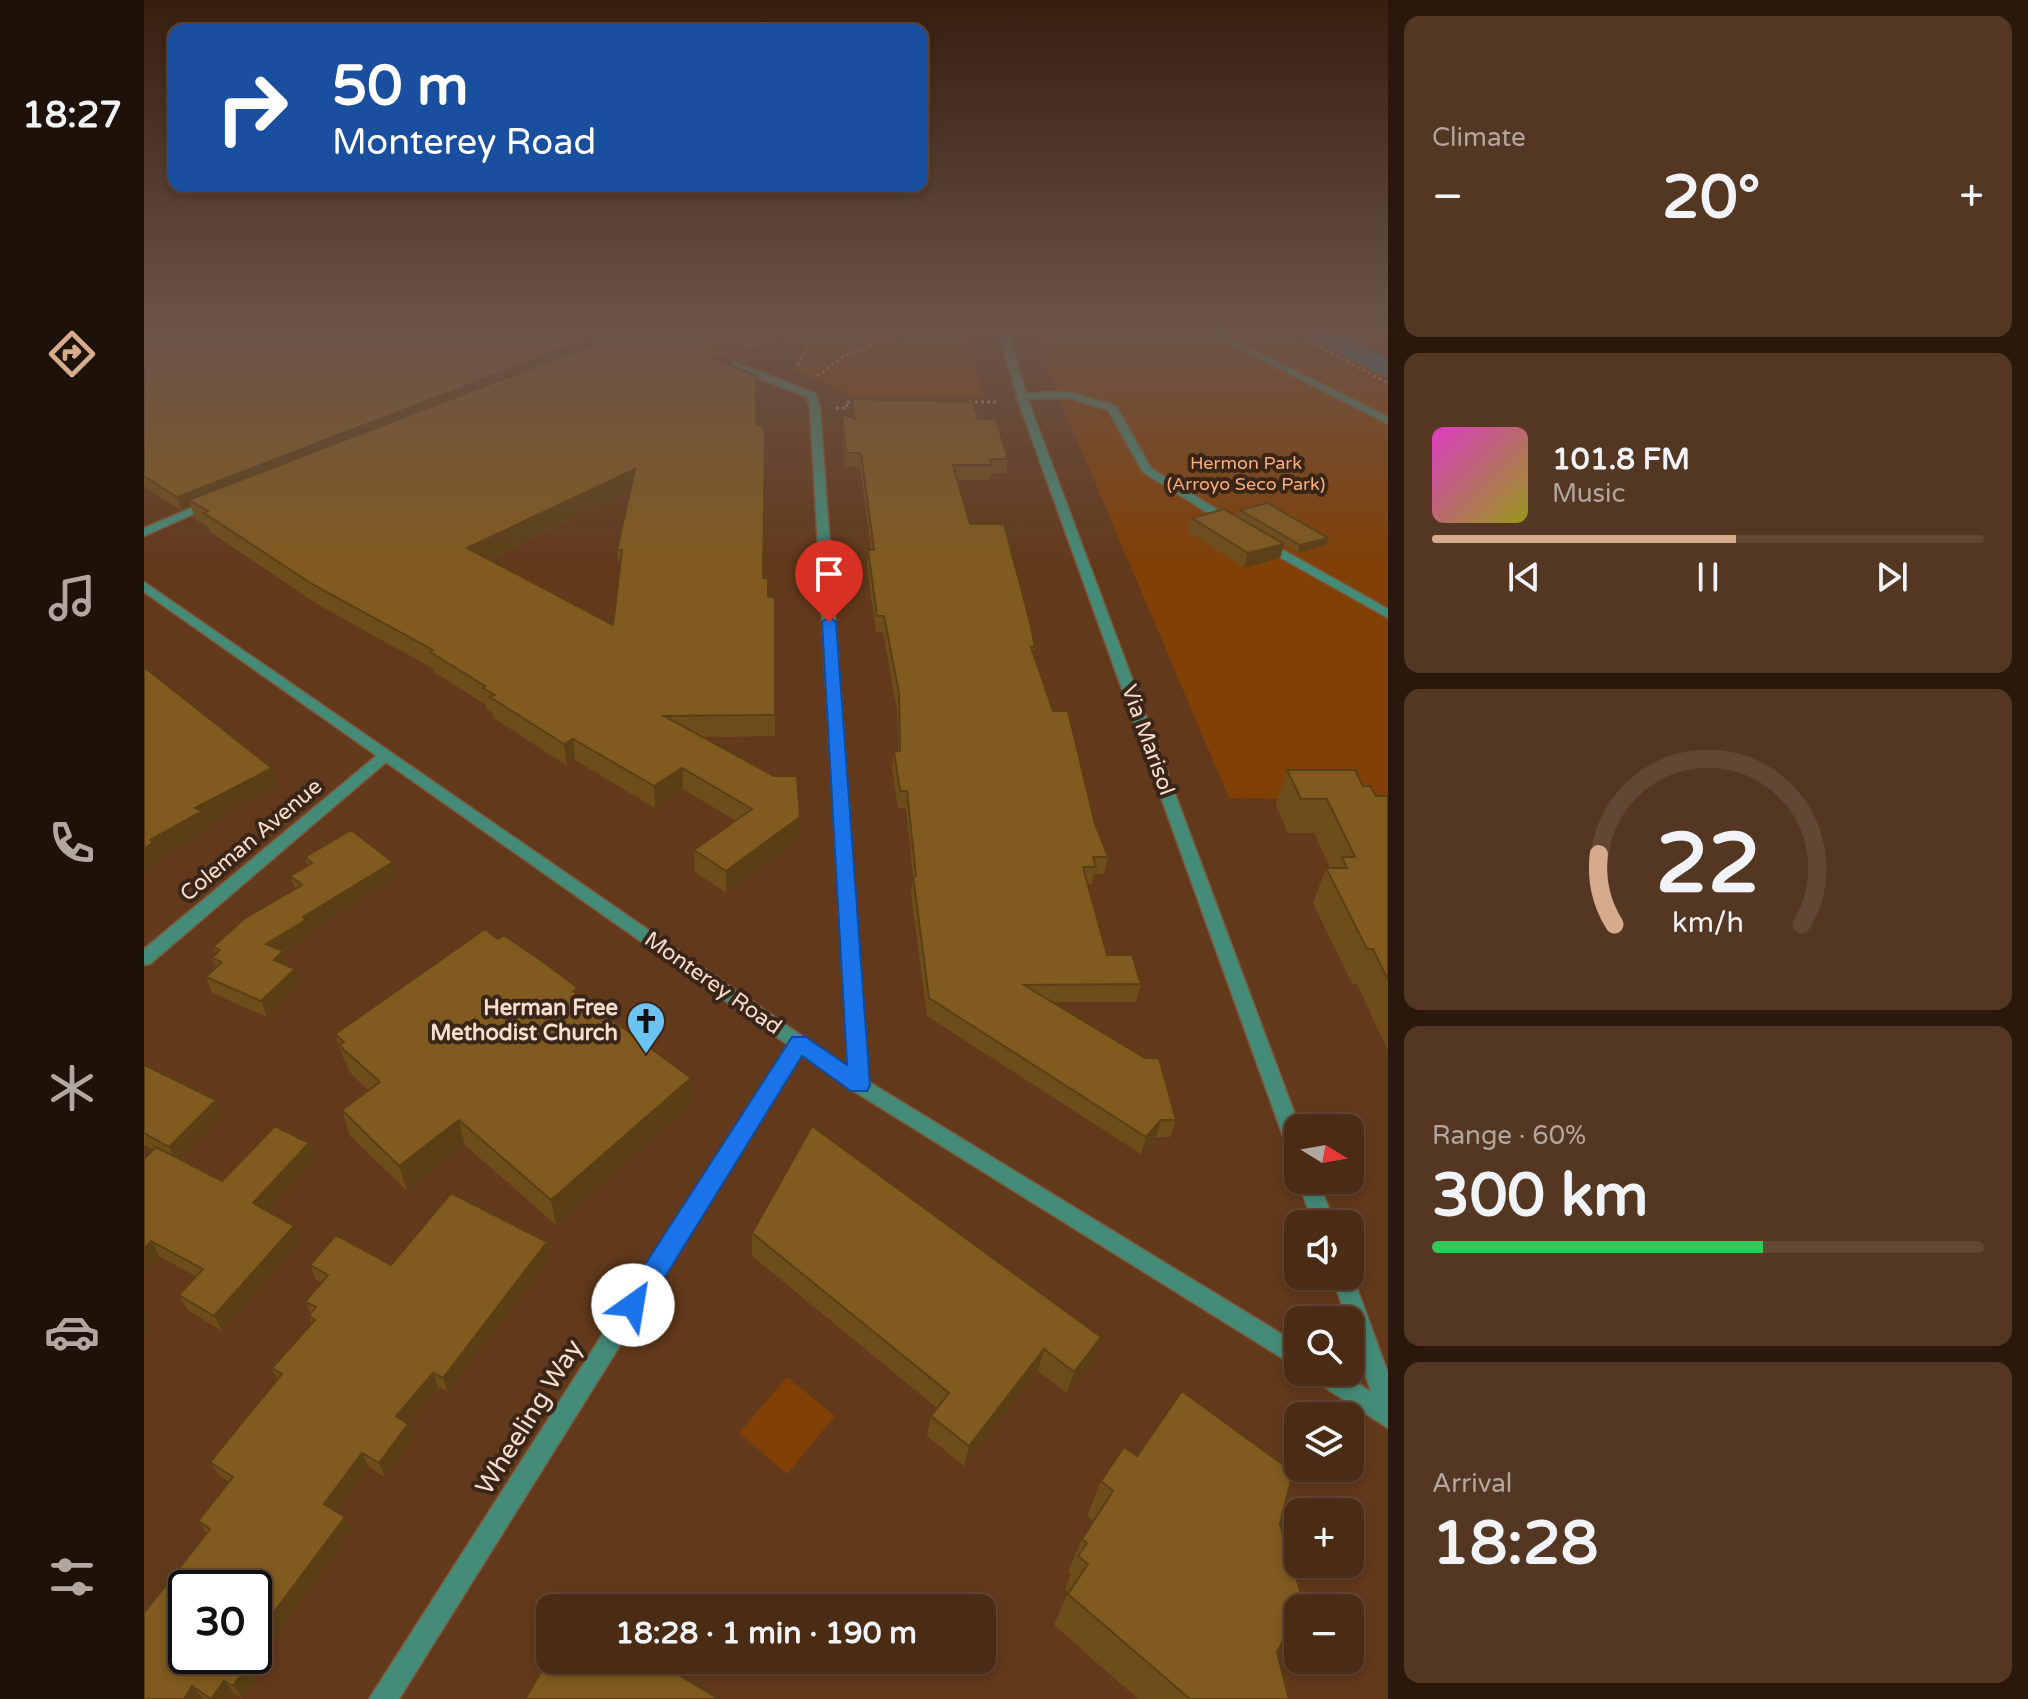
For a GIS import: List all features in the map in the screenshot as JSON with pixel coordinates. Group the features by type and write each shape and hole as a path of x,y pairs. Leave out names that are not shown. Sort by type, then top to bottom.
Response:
{"street":[{"path":"815,409 859,1085"},
{"name":"Via Marisol","path":"1027,409 1285,1114"},
{"path":"1113,409 1147,470 1237,527"},
{"path":"1365,409 1388,421"},
{"path":"144,532 230,497"},
{"path":"1250,534 1388,614"},
{"name":"Monterey Road","path":"144,586 859,1085 1284,1348"},
{"name":"Coleman Avenue","path":"144,959 386,755"},
{"name":"Wheeling Way","path":"383,1699 799,1043"},
{"path":"1348,1290 1388,1406"},
{"path":"1342,1386 1388,1416"}],"green space":[{"name":"Hermon Park (Arroyo Seco Park)","path":"1064,409 1388,409 1388,796 1340,800 1229,798"},
{"path":"787,1377 835,1416 787,1474 739,1433"}],"building":[{"path":"144,409 405,409 177,497 144,476"},
{"path":"425,409 756,409 756,425 762,425 765,431 763,578 768,578 768,597 775,597 775,715 664,716 774,776 797,776 800,817 726,871 694,850 752,809 682,768 654,786 573,739 564,744 490,697 495,695 430,652 433,650 312,584 204,513 208,511 189,500","holes":["635,469 617,550 622,550 613,625 467,548"]},
{"path":"854,409 975,409 978,419 996,419 1008,459 990,459 992,465 953,465 970,524 1004,524 1030,622 1035,647 1031,647 1053,711 1068,711 1095,824 1108,857 1093,857 1096,867 1083,867 1107,955 1132,955 1141,984 1024,985 1145,1058 1159,1058 1176,1120 1161,1120 1146,1137 929,998 913,876 916,876 907,791 900,791 894,752 900,751 899,693 884,616 877,616 868,550 874,550 861,453 846,453 842,414 855,419"},
{"path":"1267,503 1328,538 1300,545 1240,510"},
{"path":"1224,509 1284,544 1248,553 1192,518"},
{"path":"144,667 272,768 195,808 202,811 150,840 153,842 144,849"},
{"path":"1287,770 1355,770 1363,786 1370,786 1376,796 1388,796 1388,980 1373,949 1367,949 1326,868 1347,868 1342,857 1355,857 1327,799 1301,799"},
{"path":"351,830 393,862 303,917 306,920 266,944 283,951 274,960 295,969 261,1001 206,977 222,962 212,958 220,950 213,947 245,918 302,885 290,876 312,863 305,857"},
{"path":"485,929 498,939 504,935 546,964 578,988 573,991 691,1078 551,1200 459,1120 399,1166 342,1110 380,1082 343,1049 340,1044 344,1042 335,1034"},
{"path":"144,1065 216,1100 169,1147 144,1133"},
{"path":"275,1126 309,1143 253,1203 294,1226 214,1316 179,1295 203,1269 151,1241 144,1249 144,1159 156,1147 222,1181"},
{"path":"812,1126 1101,1337 1074,1372 1044,1349 969,1446 931,1416 949,1393 752,1233"},
{"path":"451,1193 547,1242 443,1378 433,1373 396,1416 408,1424 379,1463 362,1453 324,1504 345,1517 272,1615 272,1570 178,1570 210,1529 198,1521 233,1477 210,1462 282,1374 272,1368 315,1320 309,1316 316,1307 305,1302 328,1275 310,1265 336,1235 391,1265"},
{"path":"1182,1391 1284,1465 1284,1482 1290,1482 1284,1498 1280,1524 1284,1537 1284,1578 1296,1578 1301,1594 1284,1594 1284,1639 1277,1652 1289,1699 1190,1699 1068,1594 1088,1564 1078,1556 1087,1543 1082,1539 1113,1491 1101,1481 1124,1447 1137,1456"},
{"path":"168,1582 168,1674 242,1674 233,1686 224,1681 211,1699 192,1686 184,1699 144,1699 144,1613"},
{"path":"540,1674 677,1674 719,1699 525,1699"}],"place":[{"name":"Herman Free Methodist Church","path":"646,1055"}],"route":[{"path":"633,1305 799,1043 859,1085 829,622"}]}
